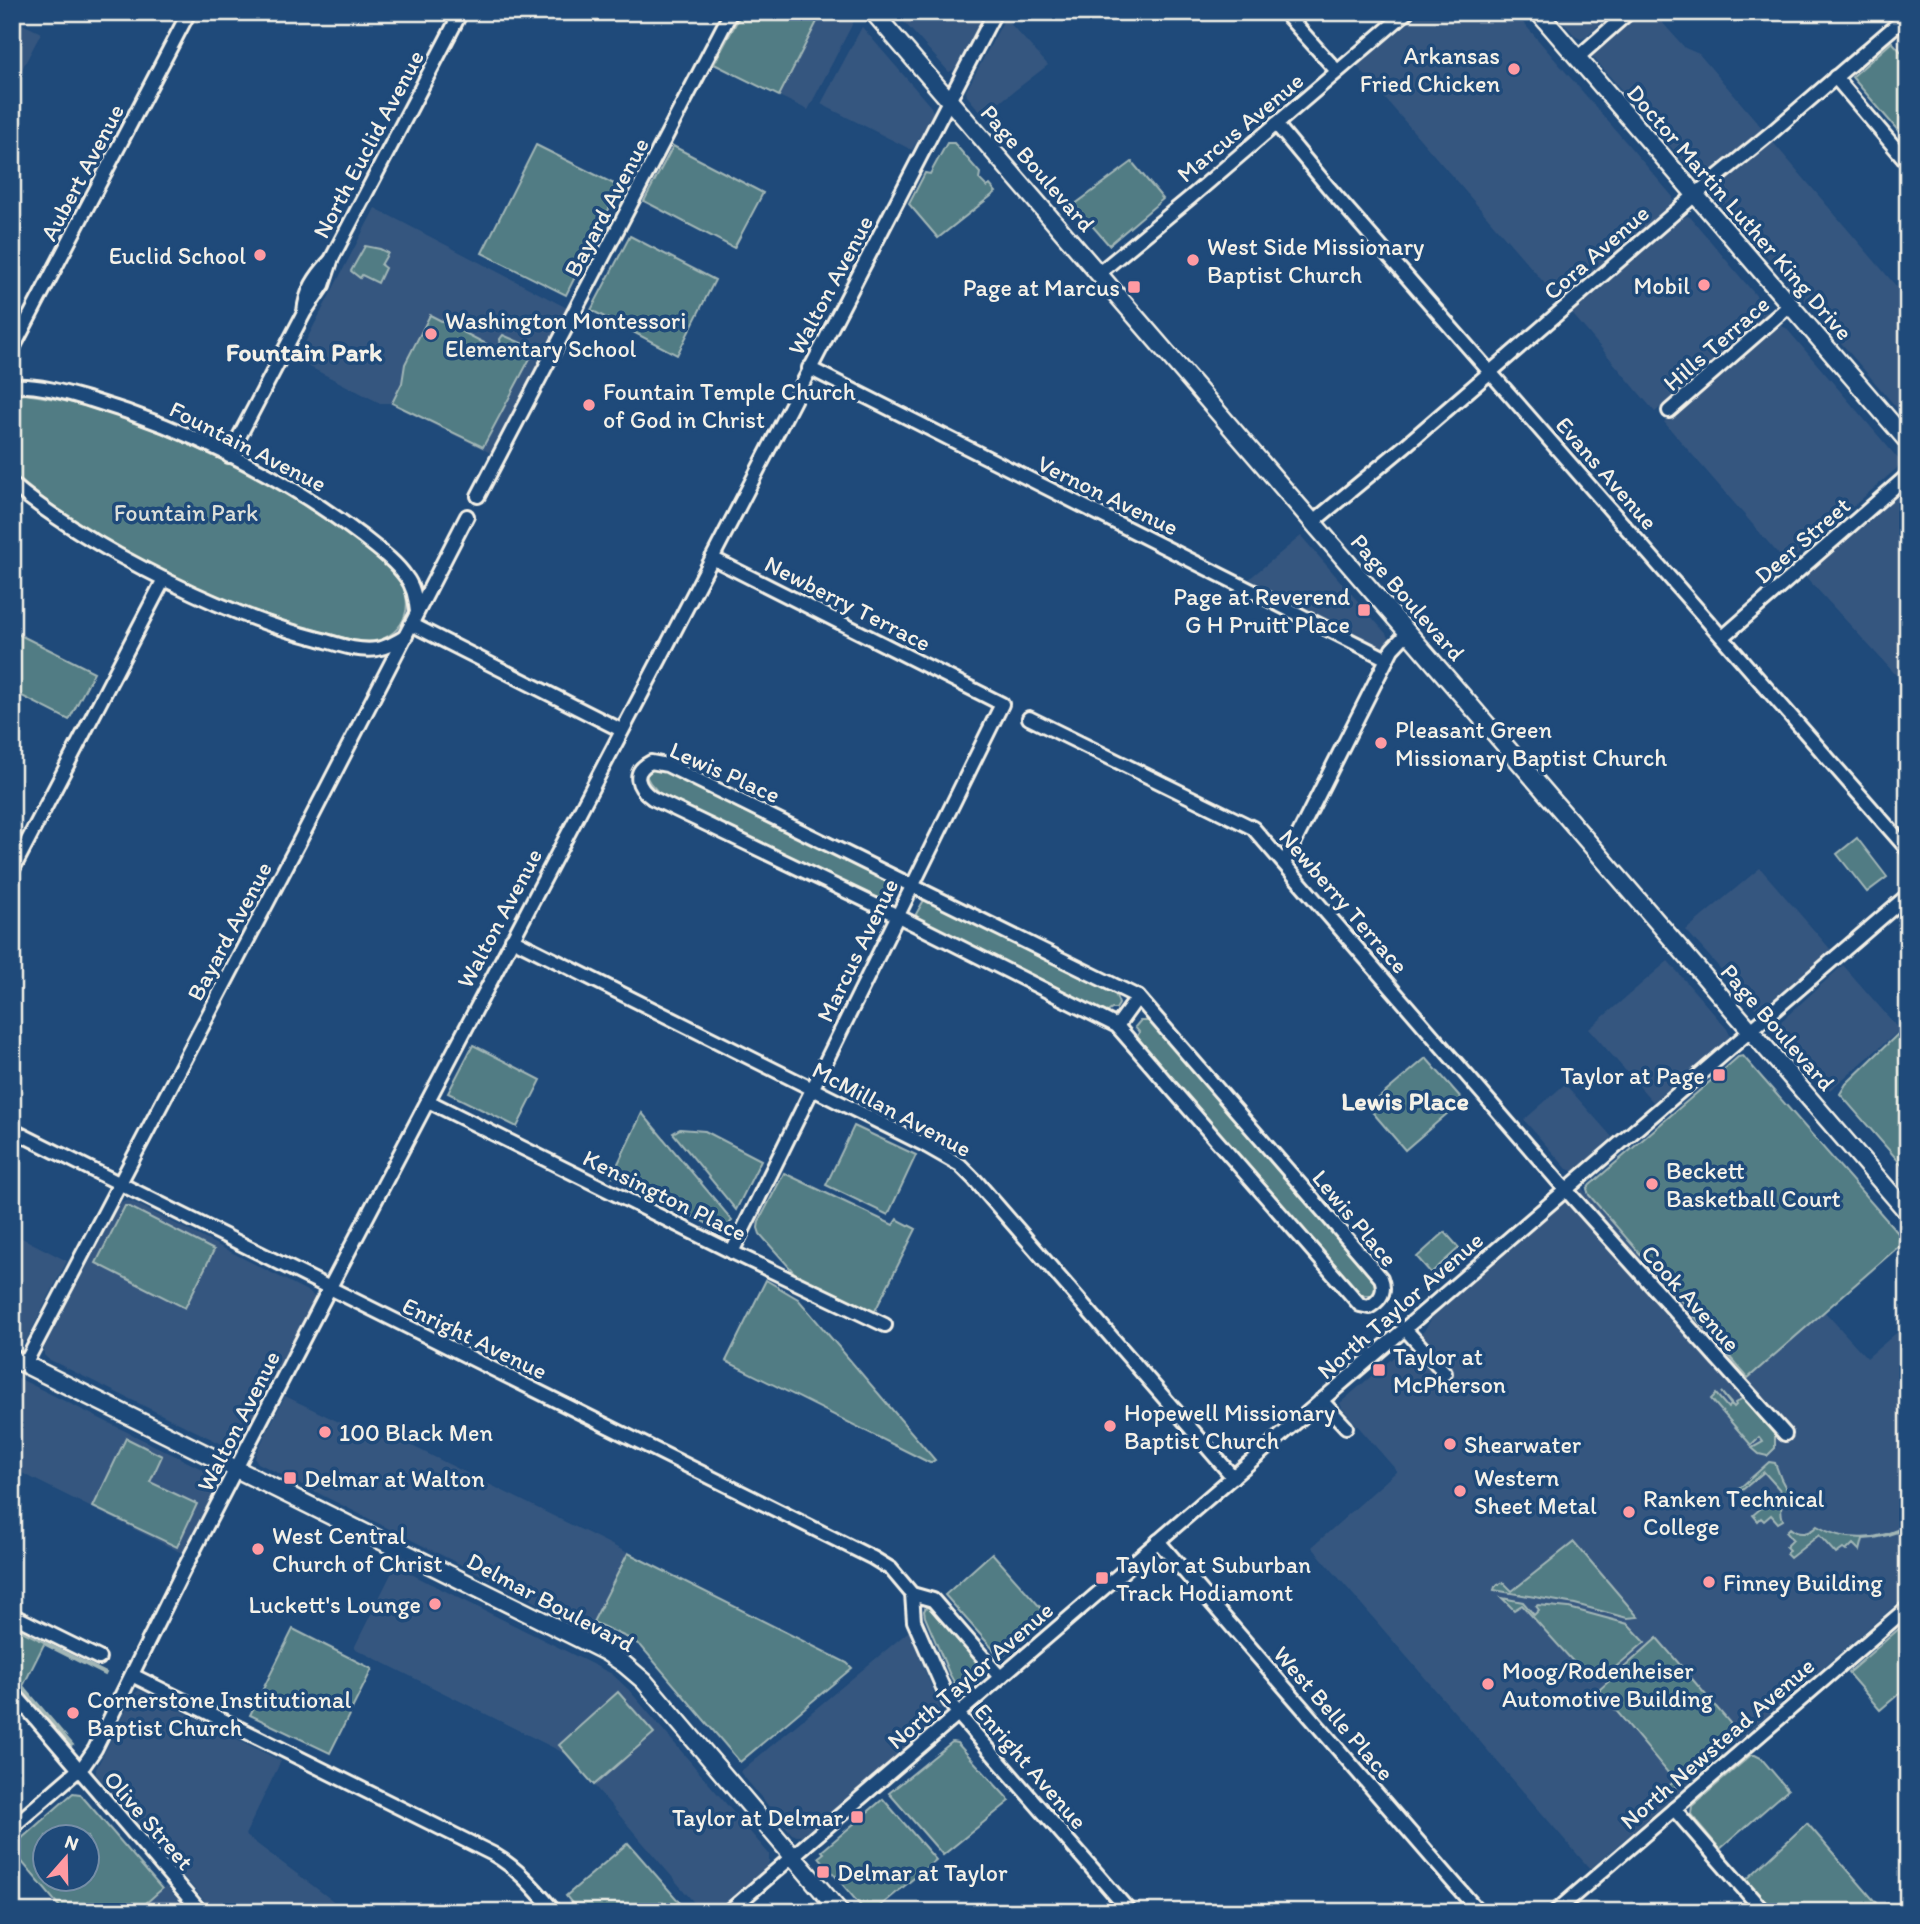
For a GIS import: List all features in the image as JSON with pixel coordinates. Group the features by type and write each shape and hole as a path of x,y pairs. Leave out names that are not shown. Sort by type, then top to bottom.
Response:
{"main road":[{"name":"Page Boulevard","path":"873,12 1908,1213"},
{"name":"Doctor Martin Luther King Drive","path":"1538,12 1908,442"},
{"name":"Delmar Boulevard","path":"18,1361 606,1652 624,1664 644,1681 840,1912"}],"street":[{"name":"Aubert Avenue","path":"12,350 189,12"},
{"name":"North Euclid Avenue","path":"229,456 303,313 323,285 332,258 461,12"},
{"name":"Bayard Avenue","path":"478,496 731,12"},
{"name":"Walton Avenue","path":"17,1823 78,1770 95,1749 329,1289 995,12"},
{"path":"1284,12 1338,71"},
{"name":"Marcus Avenue","path":"1098,274 1407,12"},
{"path":"1577,58 1629,12"},
{"name":"Cora Avenue","path":"1313,522 1908,15"},
{"path":"1835,77 1908,163"},
{"name":"Evans Avenue","path":"1276,124 1908,850"},
{"name":"Hills Terrace","path":"1669,411 1790,305"},
{"name":"Vernon Avenue","path":"809,368 1387,659"},
{"name":"Fountain Avenue","path":"12,386 53,390 114,407 172,429 267,475 324,509 398,566 408,578 414,592 411,624"},
{"name":"Deer Street","path":"1723,637 1908,475"},
{"path":"12,484 81,533 164,579 237,612 273,626 347,646 377,649 388,646 411,624 621,730"},
{"name":"Bayard Avenue","path":"18,1361 120,1184 467,516"},
{"name":"Newberry Terrace","path":"712,558 1002,704"},
{"path":"12,871 164,579"},
{"path":"1284,863 1392,649 1408,632"},
{"name":"Marcus Avenue","path":"732,1252 1002,704"},
{"name":"Newberry Terrace","path":"1029,718 1252,828 1566,1190"},
{"name":"Lewis Place","path":"651,762 667,765 912,886 1138,997 1381,1278 1384,1285 1378,1302 1369,1307 1360,1305 1117,1026 898,916 652,798 640,788 638,781 641,769 651,762"},
{"name":"North Taylor Avenue","path":"728,1912 1908,895"},
{"name":"McMillan Avenue","path":"512,939 946,1156 960,1166 984,1190 1233,1477"},
{"path":"1117,1026 1138,997"},
{"name":"Kensington Place","path":"428,1101 885,1325"},
{"name":"Enright Avenue","path":"12,1130 873,1558 891,1569 912,1594 933,1600 1000,1677"},
{"name":"Cook Avenue","path":"1566,1190 1785,1434"},
{"path":"1405,1328 1445,1373"},
{"path":"1321,1401 1346,1427"},
{"name":"West Belle Place","path":"1158,1541 1479,1912"},
{"name":"Enright Avenue","path":"912,1594 914,1621 948,1699 958,1714 1130,1912"},
{"name":"North Newstead Avenue","path":"1555,1912 1908,1607"},
{"path":"12,1615 99,1658"},
{"path":"132,1675 493,1854 523,1875 555,1912"},
{"name":"Olive Street","path":"12,1692 201,1912"},
{"path":"1674,1810 1764,1912"}],"shaded area":[{"path":"822,12 850,12 855,19 808,110 779,96"},
{"path":"895,12 985,12 955,69 949,72"},
{"path":"1422,12 1514,12 1673,197 1672,204 1559,300 1357,66"},
{"path":"1554,12 1614,12 1581,39 1576,37"},
{"path":"1640,12 1653,12 1685,48 1699,54 1763,129 1702,177 1695,175 1592,56 1595,49"},
{"path":"1005,18 1048,65 983,115 966,91"},
{"path":"12,19 41,33 12,88"},
{"path":"862,27 931,107 933,112 930,119 912,150 821,104"},
{"path":"1771,140 1908,300 1908,421 1714,195 1715,190"},
{"name":"Washington Montessori Elementary School","path":"375,208 567,308 491,453 389,403 380,403 296,360"},
{"path":"1688,216 1768,310 1765,317 1655,412 1570,311 1681,218"},
{"path":"1779,325 1786,328 1900,461 1896,469 1787,564 1664,422"},
{"path":"1908,486 1908,688 1805,576"},
{"path":"1301,536 1389,637 1384,649 1377,649 1249,579"},
{"path":"1760,868 1831,950 1760,1010 1755,1008 1686,930"},
{"path":"1668,961 1730,1035 1653,1102 1589,1029"},
{"path":"1843,965 1900,1030 1830,1090 1777,1025"},
{"path":"1565,1084 1612,1137 1575,1172 1567,1169 1524,1120"},
{"name":"Ranken Technical College","path":"1576,1181 1747,1377 1824,1311 1867,1358 1908,1323 1908,1594 1590,1869 1312,1547 1397,1471 1340,1403 1424,1331 1447,1293"},
{"path":"125,1200 311,1293 314,1297 235,1448 230,1448 44,1355 44,1348 120,1203"},
{"path":"12,1233 67,1261 26,1341 21,1344 12,1341"},
{"path":"12,1375 216,1476 218,1482 215,1489 182,1553 12,1468"},
{"path":"285,1396 370,1437 404,1442 628,1553 589,1629 258,1463 255,1459 256,1453"},
{"path":"395,1566 612,1674 629,1690 769,1854 766,1868 713,1912 702,1912 568,1755 354,1648"},
{"path":"909,1631 941,1710 941,1716 803,1835 792,1834 740,1772"},
{"path":"139,1690 281,1761 245,1835 348,1912 214,1912 96,1774 96,1769 134,1694"},
{"path":"166,1886 188,1912 136,1912"}],"green space":[{"path":"742,12 822,12 779,96 714,64"},
{"path":"1892,42 1908,59 1907,141 1852,77"},
{"path":"947,143 954,143 980,173 979,179 996,192 938,238 909,204 925,173 930,174"},
{"path":"536,145 620,187 566,295 482,253"},
{"path":"673,146 763,193 734,248 644,201"},
{"path":"1132,162 1163,199 1109,245 1074,205"},
{"path":"630,236 715,280 677,355 591,310"},
{"path":"365,246 388,253 381,265 385,268 378,283 362,275 360,278 351,271"},
{"path":"430,315 498,350 502,355 500,339 503,335 535,349 483,447 392,403 402,383 405,364"},
{"name":"Fountain Park","path":"24,394 84,406 142,425 226,462 280,491 356,541 399,580 407,602 400,625 384,638 368,641 348,639 290,623 167,573 80,524 12,473 12,395"},
{"path":"12,631 94,672 69,720 12,691"},
{"path":"661,768 890,881 894,887 891,895 880,901 659,793 644,772"},
{"path":"1857,838 1887,877 1867,892 1837,854"},
{"path":"924,900 1115,993 1119,1004 1116,1009 1106,1013 918,920 916,914"},
{"path":"1140,1021 1153,1021 1373,1278 1374,1296 1355,1291 1137,1038 1139,1032 1135,1027"},
{"path":"1900,1032 1908,1041 1908,1172 1840,1094 1846,1084"},
{"path":"473,1045 541,1080 517,1127 448,1093"},
{"path":"1743,1056 1905,1241 1748,1378 1589,1195 1587,1189 1738,1057"},
{"path":"1426,1058 1463,1100 1405,1150 1368,1107"},
{"path":"642,1113 732,1220 724,1232 612,1176"},
{"path":"854,1126 916,1155 888,1215 826,1185"},
{"path":"680,1129 705,1131 761,1160 736,1210 673,1133"},
{"path":"784,1173 893,1225 897,1219 916,1229 874,1313 797,1276 760,1234 759,1221"},
{"path":"125,1206 214,1250 185,1308 96,1263"},
{"path":"1445,1232 1459,1248 1431,1273 1417,1257"},
{"path":"766,1280 798,1299 935,1460 930,1463 726,1361"},
{"path":"1721,1392 1734,1407 1735,1403 1743,1398 1775,1435 1775,1448 1767,1456 1752,1448 1763,1442 1759,1437 1751,1445 1711,1399 1716,1394 1728,1408 1731,1405"},
{"path":"126,1438 162,1456 150,1482 197,1504 177,1547 93,1507"},
{"path":"1769,1462 1775,1463 1788,1492 1782,1505 1783,1520 1778,1523 1771,1515 1764,1521 1761,1518 1758,1521 1753,1515 1781,1491 1764,1472 1734,1497 1732,1495"},
{"path":"1908,1524 1908,1527 1892,1534 1863,1539 1860,1551 1853,1544 1846,1551 1843,1549 1836,1554 1819,1535 1790,1558 1786,1554 1789,1550 1786,1547 1793,1540 1786,1532 1790,1528 1804,1533 1817,1526 1839,1535 1862,1538 1886,1534"},
{"path":"1574,1542 1638,1617 1627,1618 1575,1604 1494,1590 1503,1582 1512,1591"},
{"path":"628,1553 847,1663 852,1668 740,1762 641,1646 593,1622"},
{"path":"992,1553 1048,1616 1001,1658 945,1595"},
{"path":"1502,1598 1523,1602 1534,1615 1539,1610 1536,1606 1538,1605 1569,1608 1628,1624 1645,1642 1603,1678 1598,1673 1588,1678 1522,1605 1514,1610"},
{"path":"926,1607 934,1610 984,1669 964,1689 959,1691 949,1673 925,1617"},
{"path":"1908,1621 1908,1686 1880,1710 1848,1673"},
{"path":"12,1626 106,1673 105,1675 44,1644 23,1686 73,1745 71,1746 12,1676"},
{"path":"293,1629 372,1669 330,1753 250,1715"},
{"path":"1657,1638 1730,1723 1729,1732 1734,1737 1672,1790 1669,1786 1675,1781 1599,1690"},
{"path":"618,1692 654,1733 594,1785 559,1745"},
{"path":"952,1742 957,1743 1010,1801 943,1855 889,1793"},
{"path":"1751,1755 1761,1758 1788,1790 1720,1849 1691,1814 1692,1806"},
{"path":"73,1793 80,1794 162,1889 136,1912 64,1912 47,1892 102,1892 102,1822 40,1822"},
{"path":"883,1799 936,1860 873,1912 866,1912 819,1857 824,1853 822,1851"},
{"path":"1807,1823 1884,1912 1774,1912 1746,1880"},
{"path":"32,1829 32,1874 12,1850"},
{"path":"628,1843 688,1912 579,1912 566,1896"}],"place":[{"name":"Arkansas Fried Chicken","path":"1514,69"},
{"name":"Euclid School","path":"260,255"},
{"name":"West Side Missionary Baptist Church","path":"1193,260"},
{"name":"Mobil","path":"1704,285"},
{"name":"Page at Marcus","path":"1134,287"},
{"name":"Washington Montessori Elementary School","path":"431,334"},
{"name":"Fountain Temple Church of God in Christ","path":"589,405"},
{"name":"Page at Reverend G H Pruitt Place","path":"1364,610"},
{"name":"Pleasant Green Missionary Baptist Church","path":"1381,743"},
{"name":"Taylor at Page","path":"1719,1075"},
{"name":"Beckett Basketball Court","path":"1652,1184"},
{"name":"Taylor at McPherson","path":"1379,1370"},
{"name":"Hopewell Missionary Baptist Church","path":"1110,1426"},
{"name":"100 Black Men","path":"325,1432"},
{"name":"Shearwater","path":"1450,1444"},
{"name":"Delmar at Walton","path":"290,1478"},
{"name":"Western Sheet Metal","path":"1460,1491"},
{"name":"Ranken Technical College","path":"1629,1512"},
{"name":"West Central Church of Christ","path":"258,1549"},
{"name":"Taylor at Suburban Track Hodiamont","path":"1102,1578"},
{"name":"Finney Building","path":"1709,1582"},
{"name":"Luckett's Lounge","path":"435,1604"},
{"name":"Moog/Rodenheiser Automotive Building","path":"1488,1684"},
{"name":"Cornerstone Institutional Baptist Church","path":"73,1713"},
{"name":"Taylor at Delmar","path":"857,1817"},
{"name":"Delmar at Taylor","path":"823,1872"}],"district":[{"name":"Fountain Park","path":"304,352"},
{"name":"Lewis Place","path":"1405,1101"}]}
